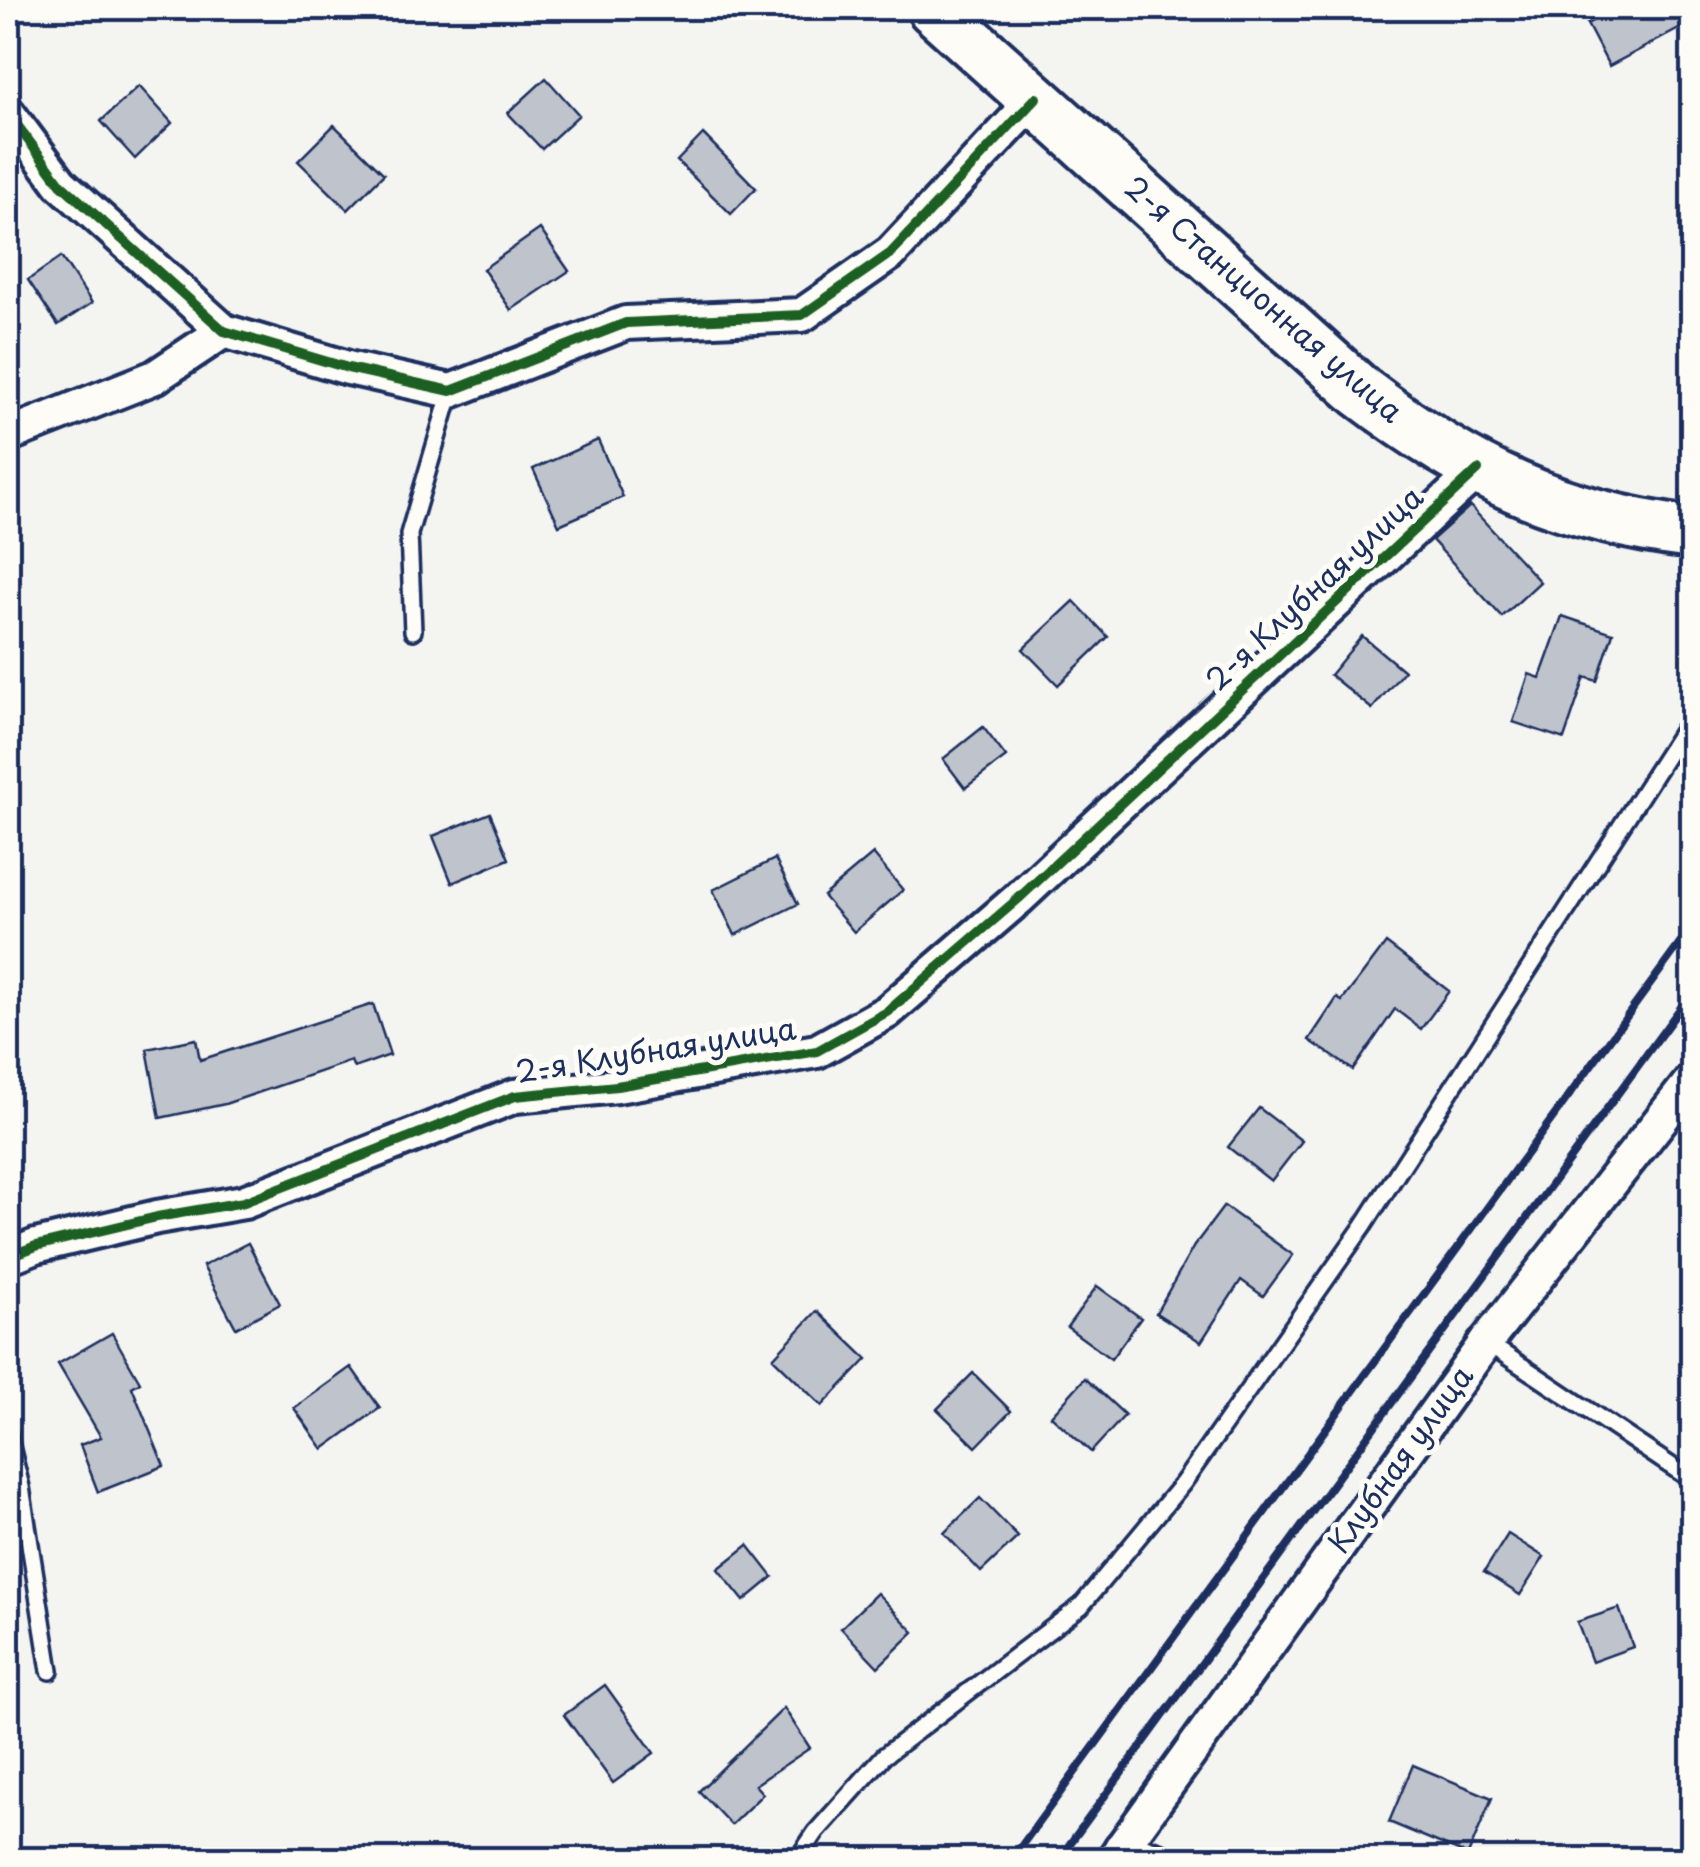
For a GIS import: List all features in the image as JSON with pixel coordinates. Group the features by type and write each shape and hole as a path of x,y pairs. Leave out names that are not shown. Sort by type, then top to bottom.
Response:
{"main road":[{"name":"2-я Станционная улица","path":"933,8 1360,392 1412,431 1478,470 1545,501 1637,526 1692,533"}],"street":[{"path":"8,113 62,184 224,331 348,368 450,391 626,323 802,315 890,253 1036,98"},
{"path":"8,436 156,378 224,331"},
{"name":"2-я Клубная улица","path":"8,1256 157,1217 244,1202 515,1096 617,1086 816,1051 888,1012 1018,899 1478,470"},
{"name":"Клубная улица","path":"1156,1860 1117,1854 1486,1342 1692,1080"}],"lane":[{"path":"413,631 409,534 450,391"},
{"path":"798,1860 816,1832 884,1756 1081,1606 1182,1482 1364,1225 1692,716"},
{"path":"1486,1342 1692,1480"},
{"path":"8,1434 21,1487 50,1671"}],"building":[{"path":"1617,8 1692,8 1692,22 1609,66 1587,24"},
{"path":"546,78 579,115 542,149 508,113"},
{"path":"139,86 172,123 135,159 101,121"},
{"path":"334,125 384,174 348,210 298,161"},
{"path":"703,134 756,188 731,214 677,161"},
{"path":"540,229 569,271 511,310 483,269"},
{"path":"61,257 92,303 58,325 28,280"},
{"path":"598,440 623,497 559,525 533,469"},
{"path":"1470,506 1540,582 1502,617 1432,540"},
{"path":"1074,601 1108,637 1058,685 1023,649"},
{"path":"1562,616 1613,633 1597,681 1585,677 1564,739 1513,722 1529,674 1540,678"},
{"path":"1362,636 1404,671 1372,709 1330,675"},
{"path":"983,727 1006,757 965,788 943,759"},
{"path":"490,813 509,859 452,883 433,836"},
{"path":"873,854 903,890 854,932 823,896"},
{"path":"775,859 798,904 735,935 713,890"},
{"path":"1386,943 1449,991 1421,1029 1395,1009 1353,1070 1309,1040 1337,998 1342,1001"},
{"path":"373,1004 390,1055 354,1068 351,1061 225,1104 160,1118 147,1049 196,1039 200,1060"},
{"path":"1259,1108 1302,1141 1271,1181 1228,1147"},
{"path":"1224,1206 1293,1255 1263,1296 1241,1280 1201,1342 1156,1313 1194,1246"},
{"path":"248,1243 280,1304 236,1328 203,1266"},
{"path":"1097,1286 1141,1318 1111,1359 1067,1327"},
{"path":"817,1311 867,1359 822,1406 773,1358"},
{"path":"112,1333 140,1382 132,1387 164,1466 98,1492 80,1445 101,1437 58,1364"},
{"path":"351,1367 380,1408 323,1449 294,1408"},
{"path":"973,1373 1011,1411 976,1447 937,1409"},
{"path":"1085,1378 1125,1415 1091,1452 1051,1416"},
{"path":"980,1498 1018,1537 981,1572 944,1533"},
{"path":"1508,1534 1544,1557 1520,1595 1484,1572"},
{"path":"748,1545 773,1577 744,1601 718,1569"},
{"path":"877,1593 914,1632 878,1667 841,1628"},
{"path":"1619,1608 1633,1647 1592,1662 1577,1622"},
{"path":"605,1685 654,1753 613,1783 564,1715"},
{"path":"784,1708 810,1748 755,1785 763,1794 731,1825 699,1791"},
{"path":"1413,1765 1492,1798 1468,1855 1389,1822"}],"railway":[{"path":"1011,1860 1692,927"},
{"path":"1058,1860 1692,992"}],"cycle path":[{"path":"8,113 61,184 224,331 348,368 451,391 626,323 802,315 891,253 1036,98"},
{"path":"8,1257 36,1246 157,1217 244,1202 515,1096 617,1086 817,1051 887,1012 1018,899 1478,470"}]}
